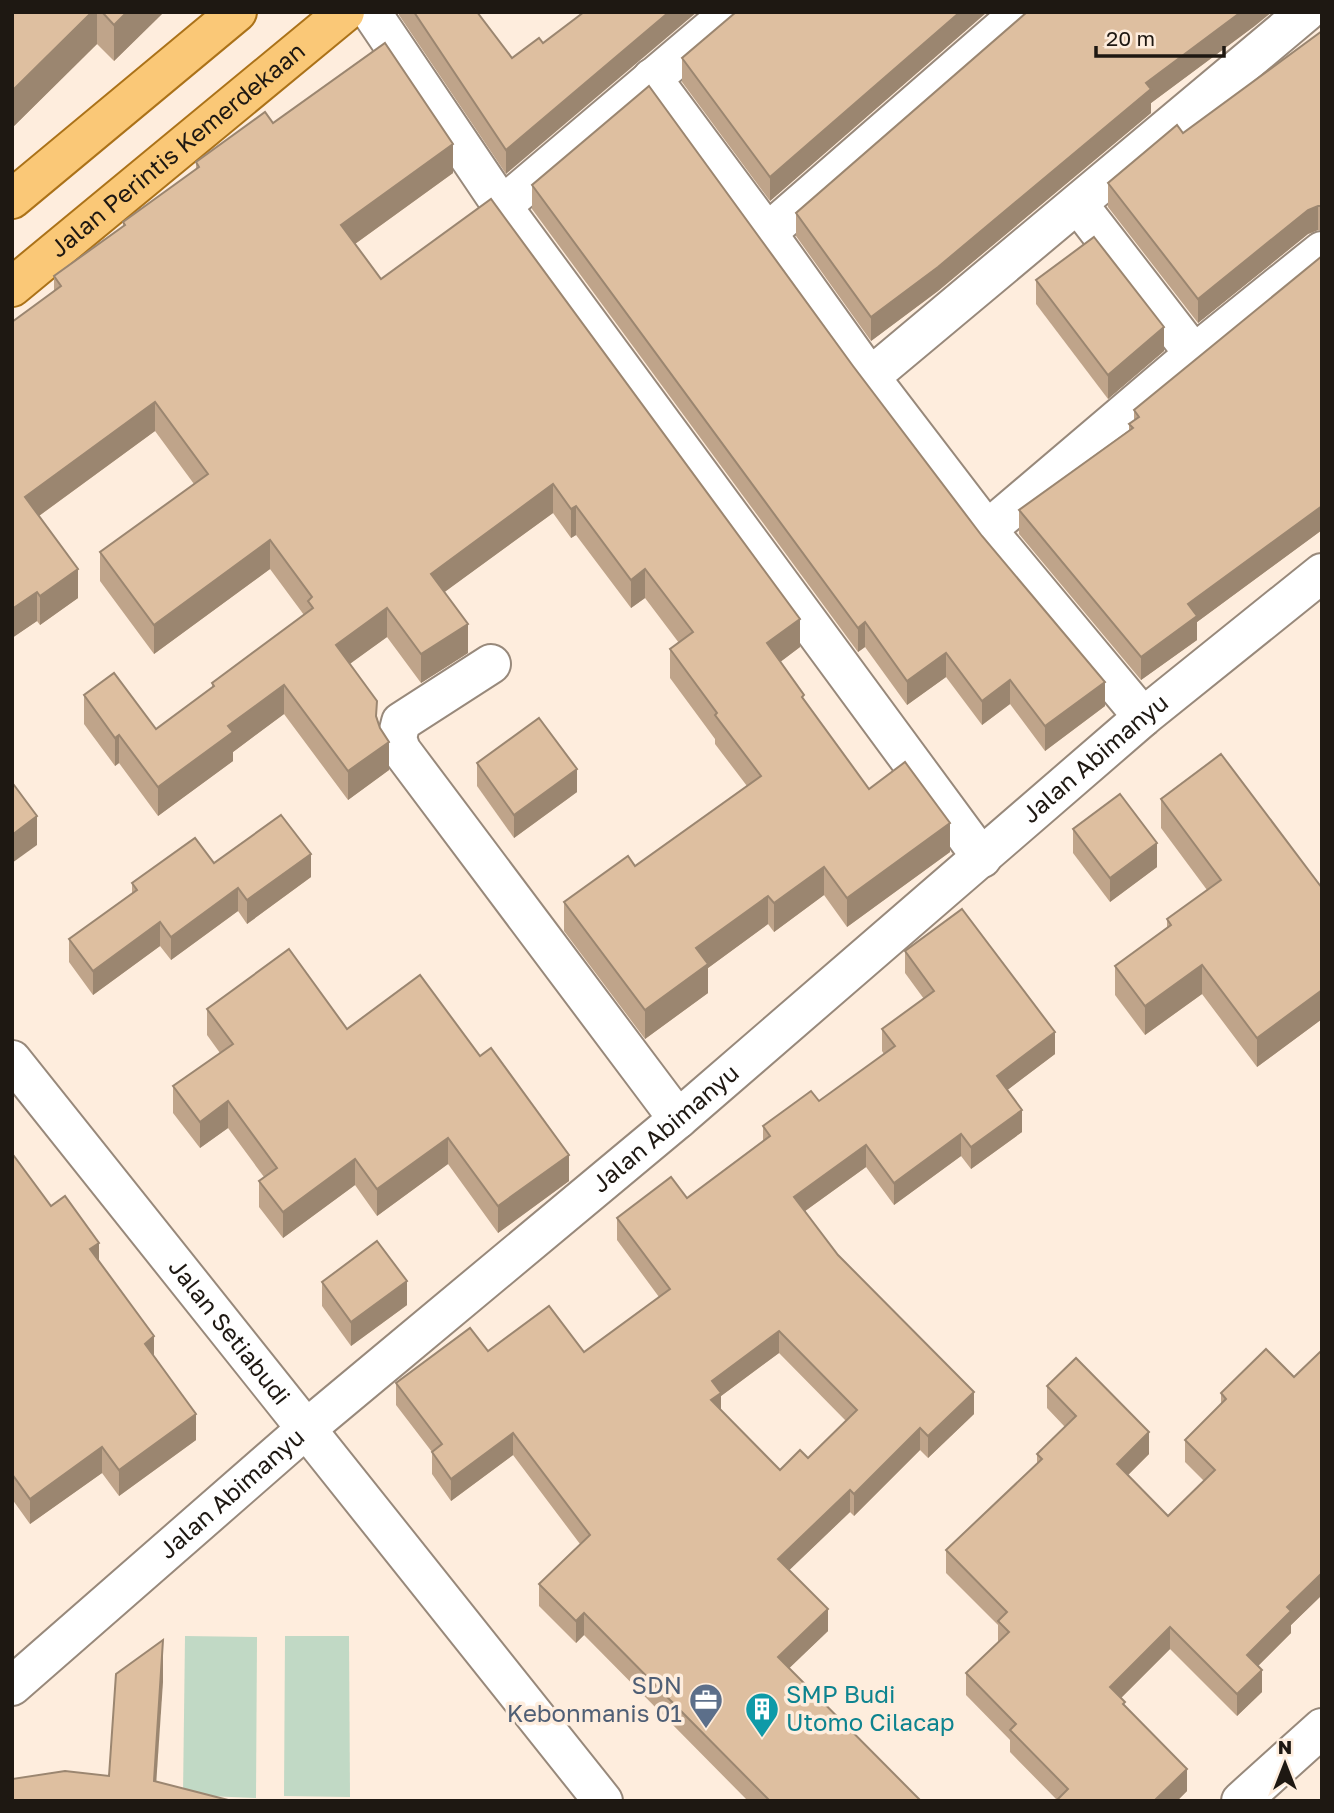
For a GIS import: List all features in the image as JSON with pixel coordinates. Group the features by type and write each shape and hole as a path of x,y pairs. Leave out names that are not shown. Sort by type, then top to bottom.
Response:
{"main road":[{"path":"12,198 237,12"},
{"name":"Jalan Perintis Kemerdekaan","path":"12,287 345,12"}],"street":[{"path":"371,12 502,206 982,858"},
{"path":"502,206 731,12"},
{"path":"767,233 1021,12"},
{"path":"870,377 1306,12"},
{"path":"652,78 870,377 987,530 1143,717"},
{"path":"1078,204 1194,354"},
{"path":"987,530 1194,354 1322,251"},
{"name":"Jalan Abimanyu","path":"12,1686 306,1429 678,1119 1143,717 1322,573"},
{"path":"491,664 401,722 397,738 401,750 678,1119"},
{"name":"Jalan Setiabudi","path":"12,1060 603,1801"},
{"path":"1241,1801 1322,1728"}],"green space":[{"path":"185,1636 257,1637 256,1798 183,1795"},
{"path":"285,1636 349,1636 350,1797 284,1796"}],"building":[{"path":"12,12 92,12 12,91"},
{"path":"102,12 127,12 114,25"},
{"path":"414,12 477,12 512,58 539,38 543,43 584,12 669,12 506,150"},
{"path":"736,12 960,12 770,177 682,58"},
{"path":"1027,12 1241,12 1146,83 1151,89 938,267 871,317 796,213"},
{"path":"1322,31 1322,206 1308,210 1198,299 1108,183 1177,125 1183,133"},
{"path":"385,43 453,144 341,225 381,279 491,199 800,619 767,643 804,695 802,697 869,789 905,762 950,823 847,898 824,867 774,903 768,896 696,948 708,964 645,1010 564,902 628,856 635,866 761,776 670,649 693,632 645,569 631,580 576,506 571,509 553,484 431,574 468,624 421,654 387,608 336,645 377,701 376,716 389,742 348,771 284,685 228,726 233,732 158,787 119,735 115,738 84,695 114,673 156,729 214,686 212,683 313,608 308,601 312,597 270,540 154,625 100,552 208,474 155,402 25,497 78,569 40,596 37,592 12,609 12,322 61,286 54,276 199,167 196,162 265,112 273,123"},
{"path":"649,86 853,366 982,536 1105,682 1045,726 1010,680 982,701 946,653 907,681 865,622 858,628 532,185"},
{"path":"1094,237 1164,327 1108,375 1036,280"},
{"path":"1322,256 1322,506 1188,604 1197,616 1141,657 1019,510 1133,428 1129,424 1139,417 1134,410"},
{"path":"539,718 577,769 514,815 477,763"},
{"path":"1221,754 1322,888 1322,990 1257,1038 1202,965 1145,1006 1115,966 1171,925 1167,919 1221,880 1161,799"},
{"path":"14,785 37,816 12,835 12,786"},
{"path":"1120,794 1157,843 1110,878 1073,829"},
{"path":"281,815 311,854 247,900 238,888 171,937 160,922 93,971 69,939 137,890 132,883 195,838 214,863"},
{"path":"962,909 1055,1032 997,1076 1022,1110 971,1147 961,1134 894,1183 866,1145 794,1197 838,1255 974,1392 928,1436 920,1428 854,1494 850,1490 778,1559 828,1609 778,1657 921,1801 770,1801 584,1613 576,1621 539,1584 590,1535 513,1433 451,1479 432,1452 442,1444 396,1383 470,1328 488,1351 549,1306 584,1352 670,1289 617,1218 671,1177 687,1198 770,1136 763,1126 811,1091 819,1101 895,1046 882,1029 934,991 905,951","holes":["779,1331 857,1410 808,1458 800,1450 780,1470 711,1400 721,1393 712,1381"]},
{"path":"289,949 347,1029 420,975 480,1056 491,1048 569,1155 498,1206 448,1138 377,1189 355,1159 283,1212 259,1181 277,1168 228,1101 200,1122 173,1086 233,1044 207,1009"},
{"path":"14,1156 51,1206 65,1196 99,1243 90,1249 154,1336 145,1344 196,1414 119,1470 102,1447 30,1499 12,1474"},
{"path":"377,1241 407,1281 351,1322 322,1282"},
{"path":"1266,1349 1294,1377 1322,1350 1322,1573 1287,1607 1291,1611 1247,1655 1262,1670 1237,1694 1170,1627 1110,1687 1125,1702 1123,1704 1187,1769 1154,1801 1056,1801 1068,1789 1010,1730 1016,1724 966,1673 1009,1632 998,1621 1007,1612 946,1550 1042,1459 1037,1454 1076,1416 1047,1386 1076,1358 1149,1432 1117,1464 1168,1516 1215,1470 1185,1440 1226,1399 1221,1393"},
{"path":"163,1640 154,1781 232,1801 12,1801 12,1779 65,1771 109,1776 116,1674"}],"place":[{"name":"SDN Kebonmanis 01","path":"706,1730"},
{"name":"SMP Budi Utomo Cilacap","path":"762,1739"}]}
